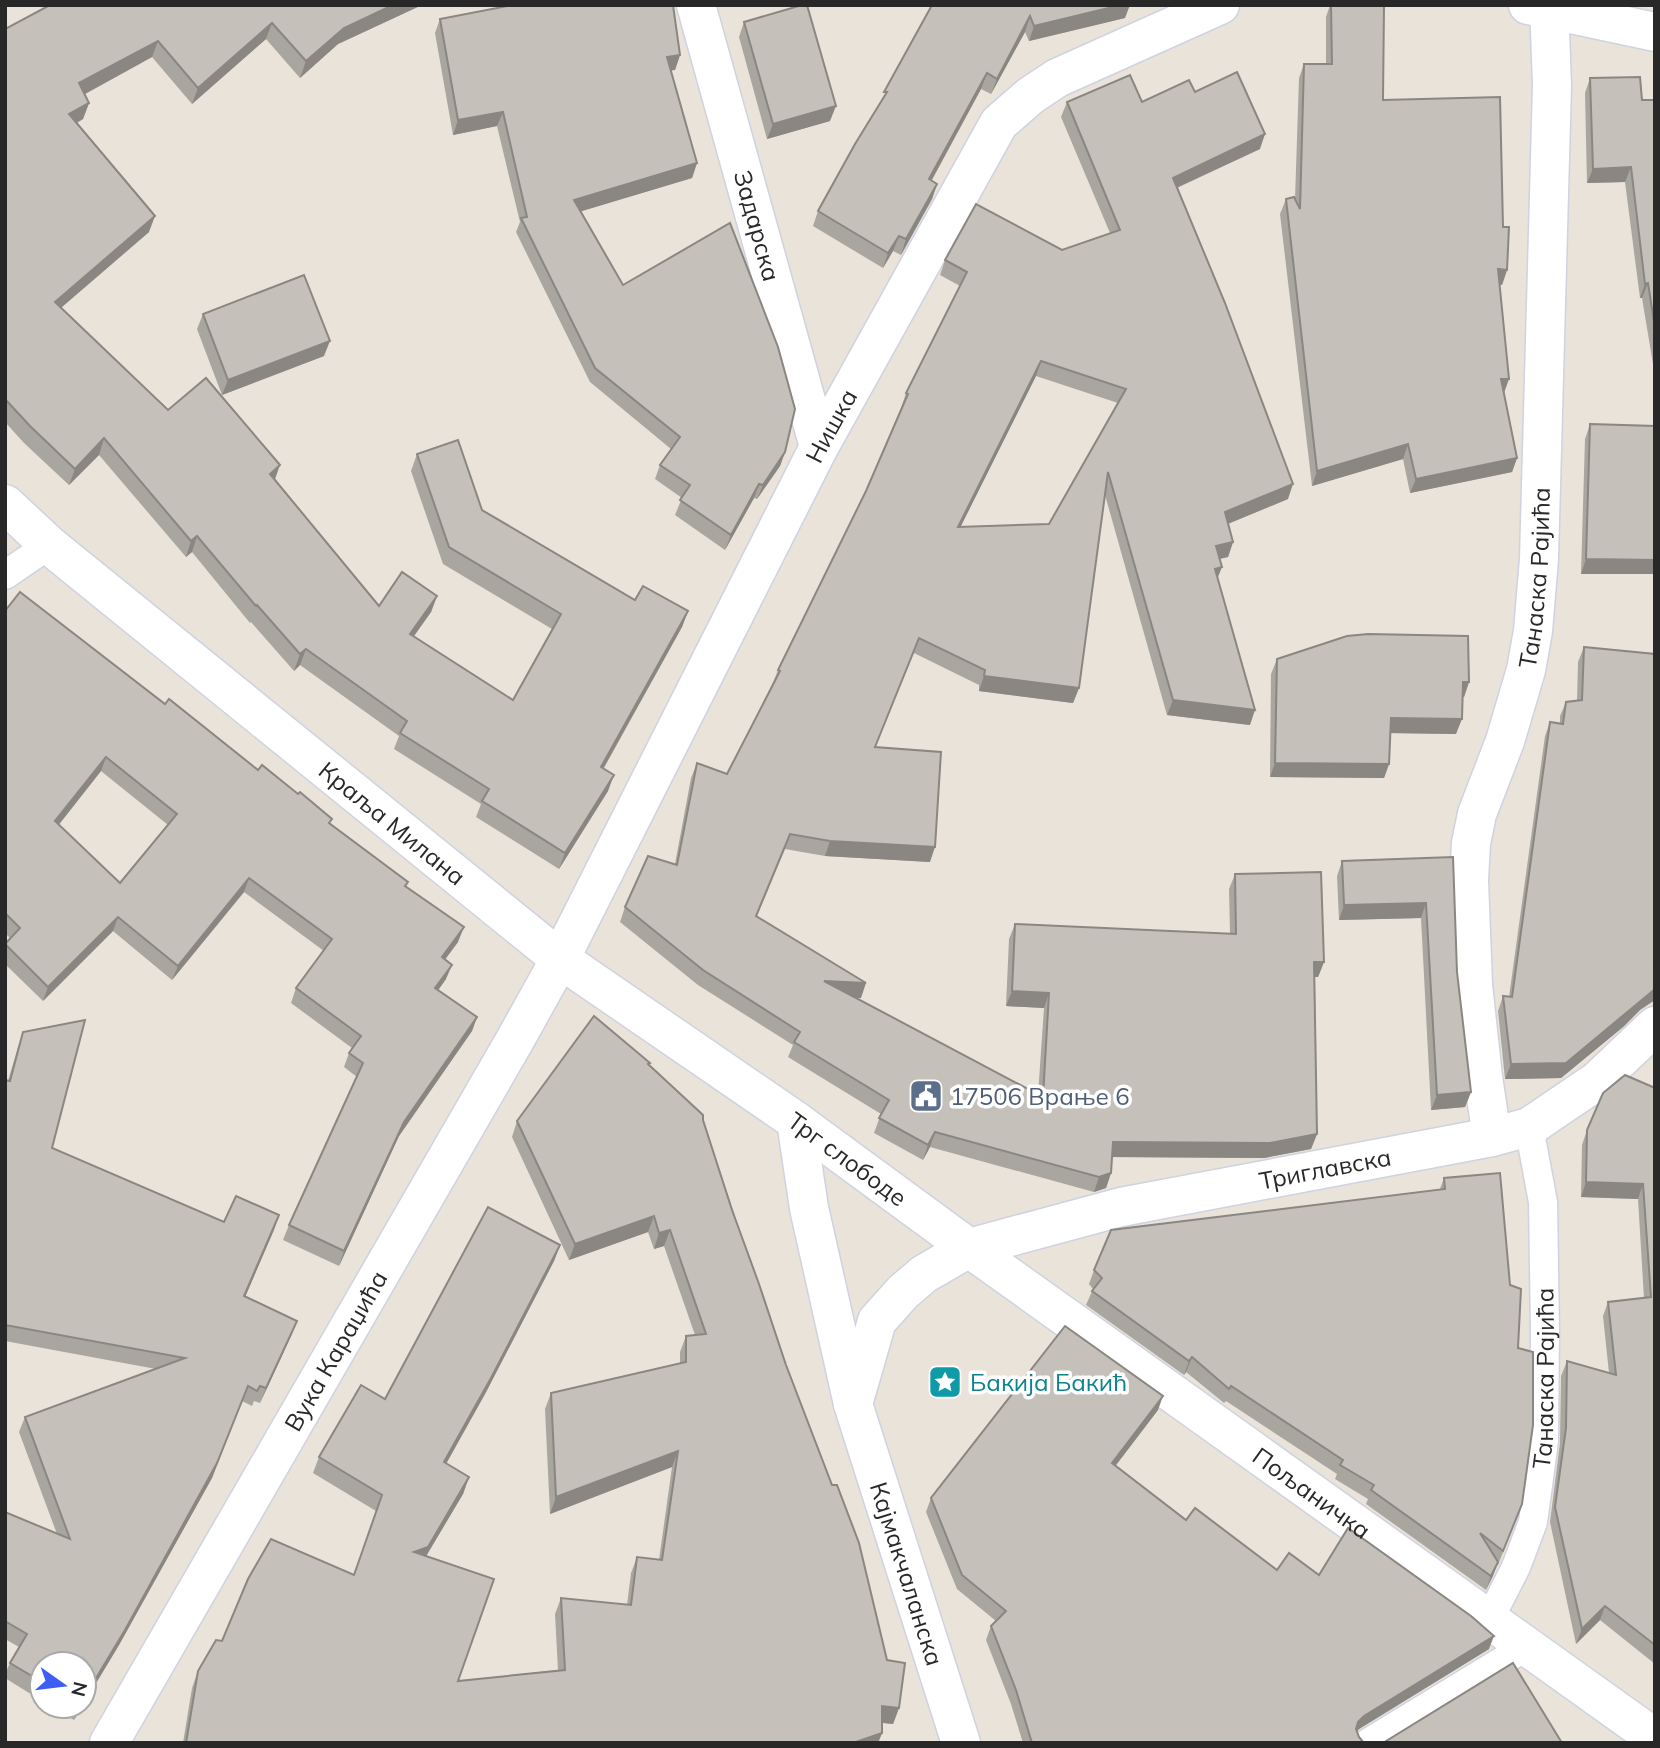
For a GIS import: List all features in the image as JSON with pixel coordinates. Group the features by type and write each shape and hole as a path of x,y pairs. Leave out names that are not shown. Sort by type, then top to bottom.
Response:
{"street":[{"name":"Задарска","path":"696,5 819,447"},
{"name":"Нишка","path":"560,959 819,447 999,123 1030,96 1057,78 1220,5"},
{"path":"1542,6 1655,32"},
{"name":"Танаска Рајића","path":"1492,1137 1474,985 1469,880 1477,814 1505,741 1526,670 1533,631 1539,559 1552,85 1542,6"},
{"name":"Краља Милана","path":"5,504 49,545 560,959 796,1121"},
{"name":"Вука Караџића","path":"109,1743 560,959"},
{"name":"Триглавска","path":"969,1248 1121,1207 1492,1137 1529,1127 1597,1082 1655,1026"},
{"name":"Трг слободе","path":"796,1121 969,1248"},
{"name":"Трг слободе","path":"796,1121 809,1209 853,1404"},
{"path":"853,1404 877,1321 903,1292 924,1274 969,1248"},
{"name":"Пољаничка","path":"969,1248 1655,1738"},
{"name":"Кајмакчаланска","path":"853,1404 961,1743"}],"lane":[{"path":"5,575 49,545"},
{"name":"Танаска Рајића","path":"1489,1620 1516,1567 1533,1522 1544,1441 1543,1202 1529,1127"},
{"path":"1368,1743 1527,1646"}],"building":[{"path":"50,5 393,5 344,28 306,61 272,23 198,88 158,41 79,83 89,103 69,114 155,216 55,302 168,410 206,378 280,465 270,474 379,606 402,572 437,596 410,634 513,700 561,614 449,547 417,454 458,440 482,510 635,600 643,586 688,611 601,767 614,775 565,853 482,801 489,789 400,733 407,721 306,649 300,654 197,536 191,541 104,438 75,469 5,399 5,29"},
{"path":"513,5 673,5 680,55 667,57 697,163 574,200 623,285 730,223 778,347 795,409 785,452 763,485 759,484 731,535 680,500 690,485 660,465 680,437 595,368 521,218 527,217 503,112 458,120 440,19"},
{"path":"807,5 836,106 773,124 744,22"},
{"path":"932,5 1121,5 1034,26 1030,16 997,79 987,73 929,179 937,184 906,239 899,236 888,253 818,211 887,92 884,92"},
{"path":"1331,5 1384,5 1383,100 1500,97 1503,227 1509,227 1507,270 1498,269 1509,379 1501,379 1517,458 1416,479 1408,444 1317,471 1286,199 1294,197 1300,209 1304,64 1332,64"},
{"path":"1237,72 1265,134 1173,178 1225,303 1293,484 1225,512 1233,542 1216,546 1222,567 1215,569 1255,710 1173,700 1108,472 1079,688 984,676 985,670 919,638 875,747 941,752 935,847 830,841 790,834 756,916 866,983 824,981 1043,1097 1049,993 1012,991 1015,924 1236,934 1235,874 1321,872 1324,962 1314,962 1317,1134 1270,1143 1113,1142 1111,1173 1099,1177 935,1132 928,1145 879,1118 889,1100 794,1042 800,1032 703,970 625,907 648,856 677,865 697,763 727,774 780,671 778,670 866,491 908,394 906,393 967,272 945,260 976,204 1062,250 1120,230 1067,102 1130,75 1142,102 1189,80 1195,92","holes":["1041,361 1126,389 1049,524 958,527"]},
{"path":"1640,77 1642,100 1655,100 1655,328 1648,283 1645,284 1631,167 1593,169 1590,78"},
{"path":"304,275 330,341 228,380 203,314"},
{"path":"1590,424 1655,426 1655,560 1586,559"},
{"path":"20,592 165,704 169,699 258,770 262,765 298,794 300,792 332,819 329,823 408,882 405,886 464,927 442,957 452,965 435,988 477,1017 404,1122 344,1251 289,1225 363,1063 349,1053 361,1036 296,988 332,939 249,878 178,966 118,917 48,987 5,944 20,928 5,913 5,611","holes":["106,757 177,814 120,883 55,821"]},
{"path":"1347,636 1468,636 1469,682 1463,682 1462,719 1391,718 1389,764 1275,763 1277,659"},
{"path":"1584,647 1655,654 1655,989 1566,1063 1511,1064 1503,996 1512,997 1550,722 1563,724 1566,702 1582,700"},
{"path":"1453,857 1457,972 1471,1092 1437,1095 1426,903 1344,905 1342,861"},
{"path":"594,1016 650,1063 648,1064 703,1115 732,1210 786,1365 832,1485 837,1485 859,1543 887,1660 905,1663 899,1708 882,1706 882,1733 853,1743 186,1743 198,1671 216,1640 222,1641 248,1579 271,1539 354,1575 382,1495 319,1457 361,1385 385,1399 488,1207 560,1245 444,1462 469,1477 428,1547 414,1552 494,1579 458,1681 565,1670 561,1598 631,1605 637,1557 662,1560 678,1451 556,1497 551,1393 686,1362 686,1336 706,1334 670,1230 659,1233 654,1216 575,1244 517,1121"},
{"path":"85,1020 52,1148 224,1222 236,1196 279,1215 244,1296 297,1321 266,1388 260,1386 257,1391 248,1386 217,1463 98,1675 98,1650 28,1650 28,1674 10,1663 27,1634 5,1621 5,1512 70,1539 25,1417 185,1358 5,1325 5,1080 10,1081 23,1032"},
{"path":"1625,1075 1655,1088 1655,1645 1605,1606 1582,1629 1555,1507 1566,1428 1567,1361 1616,1375 1608,1302 1651,1297 1643,1184 1586,1182 1587,1130 1603,1093"},
{"path":"1500,1173 1510,1285 1521,1289 1518,1348 1533,1352 1533,1425 1522,1504 1503,1551 1480,1533 1498,1562 1491,1576 1371,1490 1374,1485 1340,1465 1343,1460 1231,1386 1229,1389 1192,1357 1189,1361 1092,1291 1102,1278 1094,1270 1111,1230 1445,1189 1444,1178"},
{"path":"1065,1326 1163,1396 1112,1463 1186,1520 1195,1508 1277,1570 1289,1553 1319,1575 1348,1528 1471,1616 1494,1636 1364,1716 1356,1729 1364,1743 1032,1743 1016,1690 991,1626 1006,1611 962,1575 931,1498"},
{"path":"1513,1663 1562,1743 1383,1743"}],"place":[{"name":"17506 Врање 6","path":"926,1096"},
{"name":"Бакија Бакић","path":"945,1382"}]}
